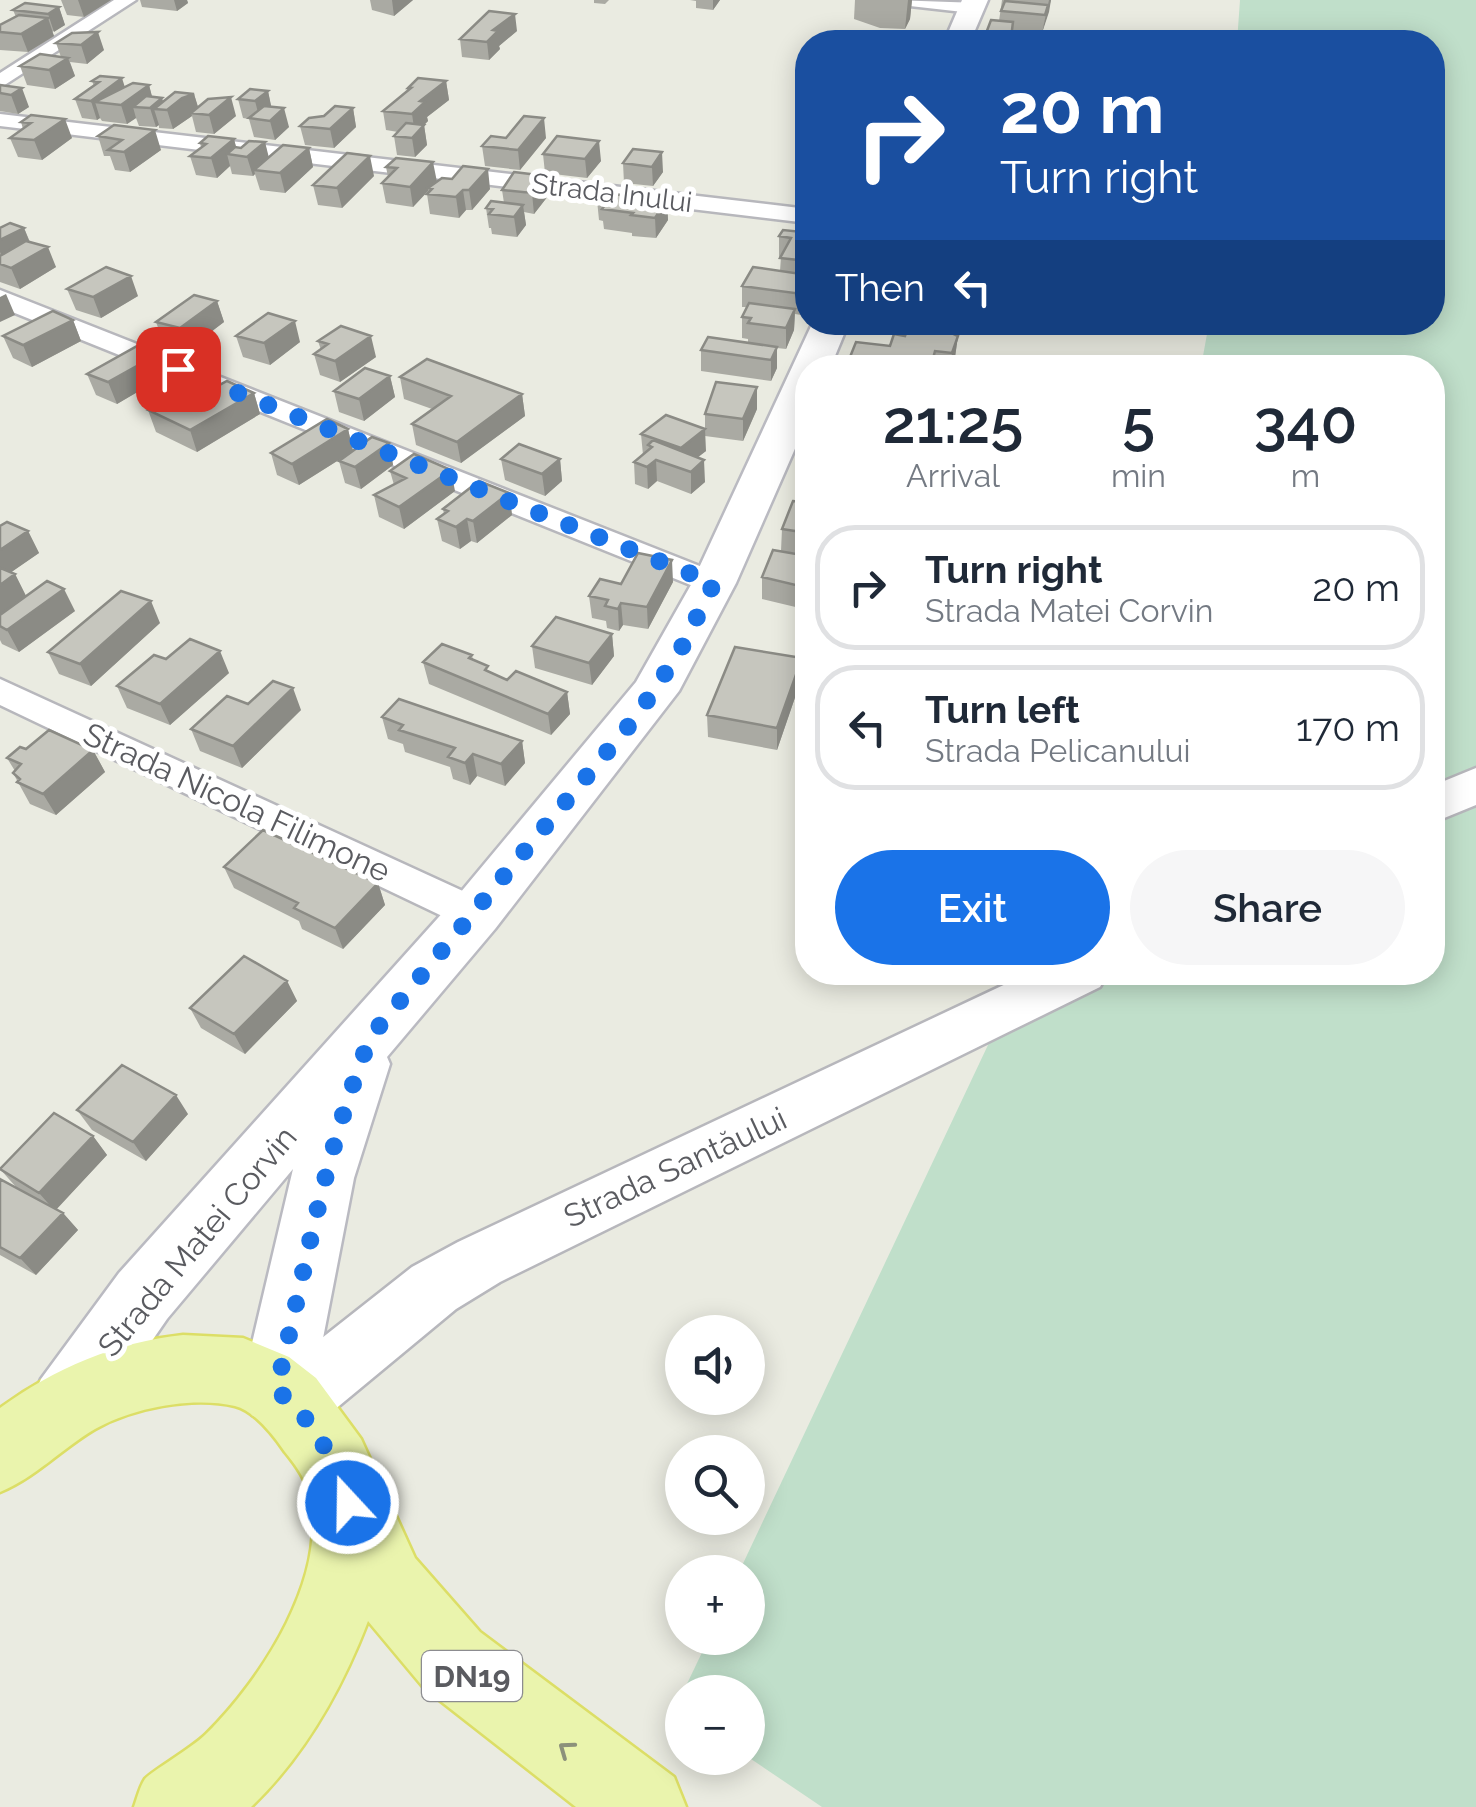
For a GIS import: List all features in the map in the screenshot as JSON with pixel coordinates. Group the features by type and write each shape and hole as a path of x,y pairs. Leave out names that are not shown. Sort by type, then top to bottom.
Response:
{"main road":[{"path":"962,30 974,3"},
{"name":"Strada Matei Corvin","path":"66,1404 143,1296 475,914 636,717 680,651 795,405"},
{"name":"Strada Matei Corvin","path":"285,1396 322,1178 344,1104 371,1036"},
{"path":"0,1455 28,1429 66,1404 130,1378 176,1368 242,1373 285,1396"},
{"name":"DN19","path":"285,1396 337,1467 348,1503 388,1586 452,1660 644,1807"},
{"name":"DN19","path":"176,1807 204,1795 261,1736 304,1678 332,1615 344,1556 348,1503"}],"street":[{"path":"0,82 127,0"},
{"path":"901,0 974,3"},
{"name":"Strada Inului","path":"0,120 795,214"},
{"path":"0,298 714,583"},
{"name":"Strada Nicola Filimone","path":"0,691 475,914"},
{"path":"1445,800 1476,785"},
{"name":"Strada Santăului","path":"285,1396 434,1288 478,1262 1055,985"}],"green space":[{"path":"1240,0 1476,0 1476,1807 822,1807 765,1768 765,1675 691,1675 701,1655 765,1655 765,1555 747,1555 756,1535 765,1535 765,1517 1016,985 1445,985 1445,355 1203,355 1207,335 1445,335 1445,30 1238,30"}],"building":[{"path":"1005,1 1048,5 1045,15 1001,11"},
{"path":"25,3 59,7 48,14 13,10"},
{"path":"489,11 515,14 493,30 498,31 487,42 460,39"},
{"path":"19,15 48,18 21,34 0,32 0,25"},
{"path":"991,20 1013,22 1012,30 987,30"},
{"path":"98,32 81,45 56,43 72,33"},
{"path":"40,54 68,58 49,70 20,66"},
{"path":"100,76 122,78 91,101 75,99 99,82 92,81"},
{"path":"418,78 446,81 420,101 425,102 412,114 383,111 411,88"},
{"path":"133,83 149,85 121,105 95,102"},
{"path":"0,85 22,88 11,95 0,93"},
{"path":"250,89 268,91 255,101 238,99"},
{"path":"175,92 194,94 167,110 154,109"},
{"path":"146,96 162,98 150,108 133,107"},
{"path":"231,97 209,115 191,113 208,99"},
{"path":"264,106 284,108 270,121 249,118"},
{"path":"335,106 353,108 330,129 300,126 309,118 324,116"},
{"path":"31,115 65,119 34,140 10,138 31,123 21,122"},
{"path":"524,116 544,118 518,150 482,146 491,136 506,138"},
{"path":"406,123 424,125 412,138 394,136"},
{"path":"114,125 155,130 124,152 108,150 122,140 98,136"},
{"path":"208,136 234,139 211,158 190,156 206,144 200,143"},
{"path":"557,136 599,141 585,159 543,154"},
{"path":"249,141 265,142 247,157 227,154 235,147 241,148"},
{"path":"283,145 309,148 280,173 254,170"},
{"path":"633,149 662,152 652,167 623,163"},
{"path":"347,153 370,156 337,188 313,185"},
{"path":"396,158 433,162 410,187 382,183 397,168 386,167"},
{"path":"463,166 488,169 469,190 456,197 427,194 432,189 428,188 442,178 452,179"},
{"path":"514,172 546,176 532,193 502,190"},
{"path":"603,193 667,200 655,218 602,209 608,201 597,200"},
{"path":"491,201 523,205 514,217 489,214 493,209 486,208"},
{"path":"10,223 24,228 0,240 0,228"},
{"path":"783,230 795,231 795,260 780,258 791,238 779,236"},
{"path":"26,241 48,247 11,268 0,264 0,256"},
{"path":"106,267 131,276 93,297 67,289"},
{"path":"753,267 795,273 795,293 742,286"},
{"path":"194,295 217,301 180,328 156,322"},
{"path":"749,303 795,309 786,328 748,323 751,318 742,317"},
{"path":"53,311 73,320 23,345 3,336"},
{"path":"268,313 295,321 264,343 236,336"},
{"path":"341,326 371,336 335,361 314,354 328,344 318,341"},
{"path":"894,335 958,336 952,353 851,355 856,342 890,346"},
{"path":"708,337 777,347 771,360 701,350"},
{"path":"139,345 160,353 108,382 87,374"},
{"path":"427,359 522,394 457,442 412,424 451,396 400,377"},
{"path":"365,368 390,376 359,399 334,391"},
{"path":"227,381 254,393 190,430 148,410 175,395 190,401"},
{"path":"716,382 757,387 743,419 705,414"},
{"path":"666,415 705,429 681,448 641,434"},
{"path":"327,419 348,429 292,464 271,453"},
{"path":"372,437 389,443 355,467 339,461"},
{"path":"653,440 704,460 691,472 656,460 647,467 634,462 652,447 648,445"},
{"path":"519,444 560,459 542,474 501,459"},
{"path":"414,454 451,470 399,507 374,495 406,478 390,471"},
{"path":"479,481 509,493 473,521 467,519 456,527 437,519 448,511 443,509"},
{"path":"793,501 795,501 795,531 782,529"},
{"path":"7,522 28,531 0,550 0,526"},
{"path":"773,550 795,554 795,585 762,577"},
{"path":"638,553 672,560 647,607 621,603 618,609 605,606 608,600 589,596 600,579 621,584"},
{"path":"0,568 15,574 0,585"},
{"path":"47,581 64,589 7,630 0,626 0,615"},
{"path":"121,591 151,601 80,664 48,652"},
{"path":"556,617 612,634 589,663 532,646"},
{"path":"190,639 220,651 160,704 117,686 154,655 166,659"},
{"path":"442,644 472,655 469,658 488,666 485,670 507,680 516,671 567,692 548,714 423,662"},
{"path":"735,647 795,657 795,678 777,728 707,715"},
{"path":"273,681 293,688 233,746 191,729 227,696 248,704"},
{"path":"399,699 522,741 501,764 473,754 465,763 448,757 455,748 399,730 403,725 382,717"},
{"path":"49,730 93,750 43,794 17,782 20,779 13,773 21,764 7,758 20,747 26,749"},
{"path":"263,830 378,883 335,928 294,908 298,903 224,867"},
{"path":"244,956 287,981 234,1034 190,1008"},
{"path":"122,1065 176,1095 133,1142 77,1110"},
{"path":"54,1113 93,1136 39,1193 0,1169"},
{"path":"0,1179 63,1213 20,1258 0,1247"}],"route":[{"path":"178,369 714,583 680,651 636,717 371,1036 357,1070 322,1178 276,1390 293,1402 337,1467 348,1503"}]}
